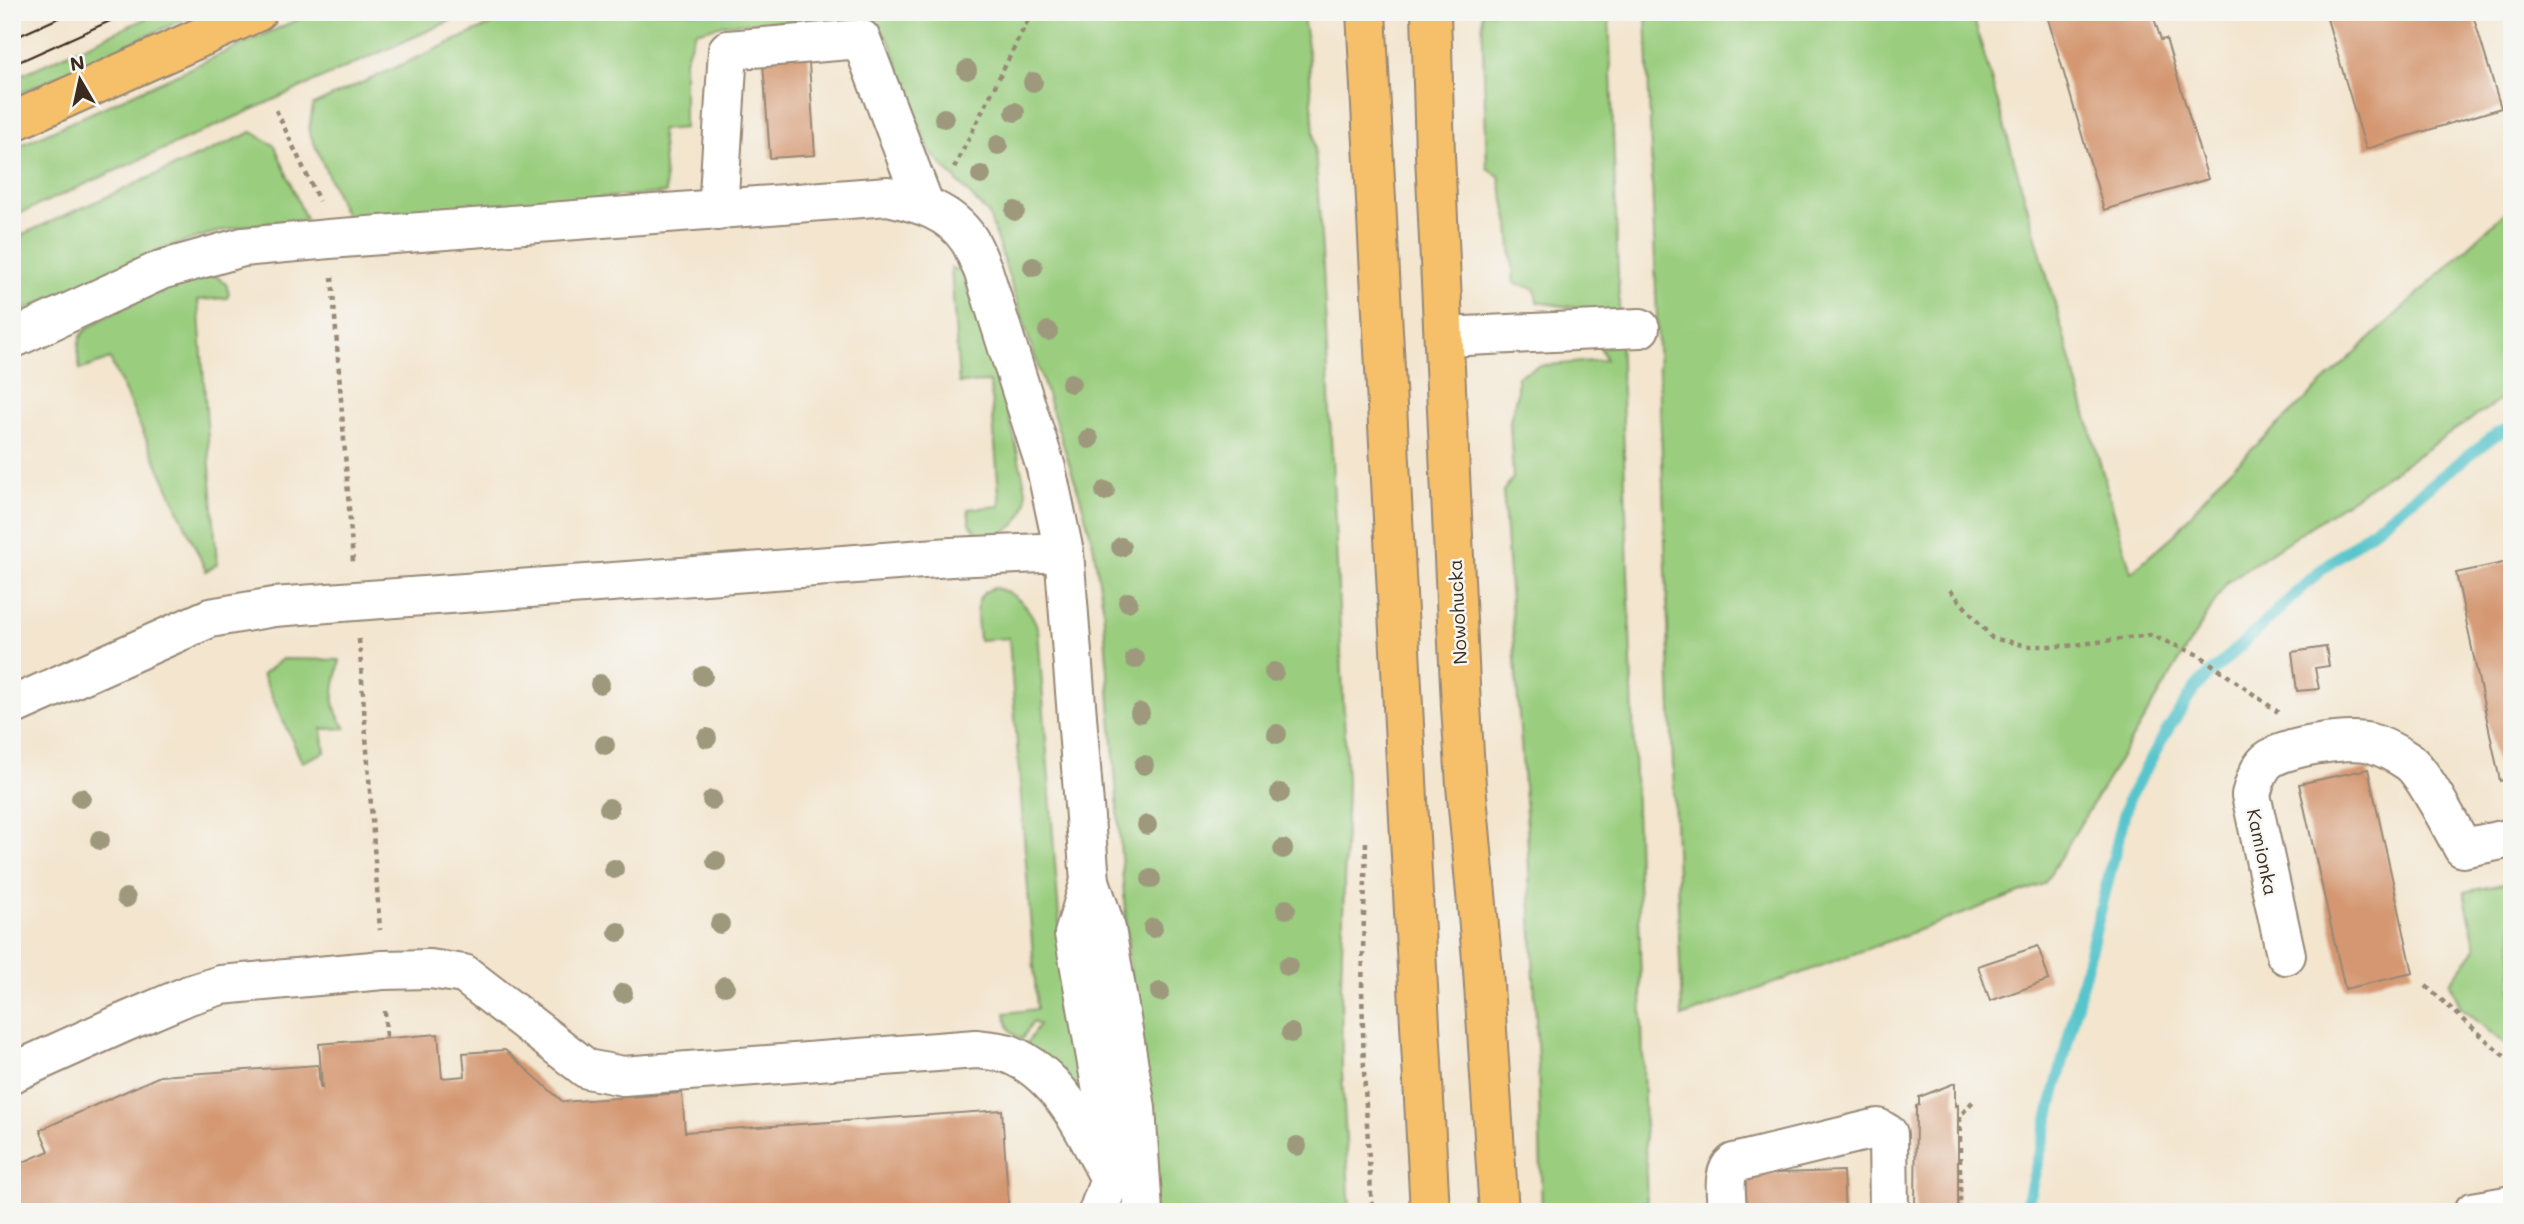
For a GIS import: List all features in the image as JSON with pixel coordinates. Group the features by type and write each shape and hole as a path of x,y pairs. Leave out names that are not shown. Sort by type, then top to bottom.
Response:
{"main road":[{"path":"12,122 257,12"},
{"path":"1366,12 1430,1212"},
{"name":"Nowohucka","path":"1431,12 1466,785 1483,970 1499,1212"}],"street":[{"path":"718,211 728,50 861,40 924,204"},
{"path":"12,339 161,270 243,247 888,196 924,204 945,215 969,239 983,270 1046,468 1064,551 1090,881 1106,929 1136,1108 1143,1212"},
{"path":"1444,337 1640,328"},
{"path":"12,706 210,618 274,607 1064,551"},
{"name":"Kamionka","path":"2286,955 2251,795 2254,780 2267,761 2298,748 2346,740 2371,743 2411,763 2441,808 2463,848 2512,838"},
{"path":"1090,881 1074,934 1103,1097 1107,1201"},
{"path":"12,1073 189,995 221,985 383,970 430,969 464,974 587,1069 623,1076 976,1049 1009,1055 1029,1066 1060,1094 1091,1143 1107,1201"},
{"path":"1727,1212 1727,1174 1728,1168 1734,1163 1878,1128 1888,1134 1889,1212"},
{"path":"2473,1212 2512,1205"}],"path":[{"path":"924,204 948,180 1032,12"},
{"path":"276,110 321,206"},
{"path":"331,272 354,568"},
{"path":"1950,590 1992,638 2028,646 2067,646 2150,635 2199,655 2235,681"},
{"path":"359,638 380,938"},
{"path":"2426,986 2512,1063"},
{"path":"1960,1212 1960,1116 1974,1100"}],"green space":[{"path":"160,12 200,12 12,97 12,79"},
{"path":"314,12 470,12 12,217 12,149"},
{"path":"518,12 1302,12 1308,46 1323,266 1347,781 1341,987 1342,1071 1350,1212 1155,1212 1135,1047 1103,606 1093,544 989,215 929,151 891,45 874,19 727,24 695,32 684,63 684,128 661,130 666,193 346,217 309,131 313,105"},
{"path":"1482,12 1609,12 1647,1212 1542,1212 1527,828 1503,491 1513,478 1510,421 1517,393 1517,376 1539,366 1606,360 1583,309 1537,302 1535,289 1514,283 1509,225 1499,176 1487,168"},
{"path":"1646,12 1972,12 2131,572 2175,534 2216,483 2512,206 2512,392 2227,582 2044,884 1682,1017"},
{"path":"252,132 275,146 306,220 242,227 194,239 115,269 12,316 12,239"},
{"path":"951,268 962,272 979,320 1009,415 1025,486 1026,502 1022,515 1013,526 1001,533 978,534 970,524 968,509 1000,506 990,382 959,383"},
{"path":"216,276 226,284 229,294 227,298 198,300 217,564 206,571 110,359 80,370 78,351 83,333 106,317 168,289"},
{"path":"995,588 1010,593 1022,603 1032,615 1038,630 1060,930 1087,1098 1026,1044 1039,1025 1033,1022 1021,1040 1010,1029 1005,1013 1037,1009 1009,638 979,640 979,601 982,595"},
{"path":"282,659 340,660 334,687 334,703 346,728 322,729 325,752 302,762 262,675"},
{"path":"2512,882 2512,1051 2460,1006 2450,983 2476,948 2464,892"}],"building":[{"path":"2046,12 2152,12 2161,40 2166,39 2208,179 2104,210"},
{"path":"2325,12 2472,12 2501,108 2366,149"},
{"path":"807,33 815,155 770,158 761,36"},
{"path":"2512,561 2512,778 2500,781 2456,573"},
{"path":"2326,647 2329,666 2315,668 2319,689 2297,691 2292,652"},
{"path":"2368,769 2413,973 2345,989 2299,784"},
{"path":"2038,946 2049,980 1990,1001 1978,966"},
{"path":"438,1034 442,1078 465,1076 463,1053 505,1050 563,1102 682,1093 685,1132 1002,1110 1009,1212 12,1212 12,1167 49,1151 40,1130 160,1076 318,1065 322,1088 319,1044"},
{"path":"1955,1083 1955,1106 1958,1105 1958,1212 1915,1212 1916,1106 1919,1105 1919,1097"},
{"path":"1843,1171 1845,1212 1746,1212 1745,1174"}],"waterway":[{"path":"2025,1212 2128,800 2168,729 2196,687 2320,571 2495,435 2512,427"}],"tram line":[{"path":"12,39 72,12"},
{"path":"12,65 130,12"}]}
